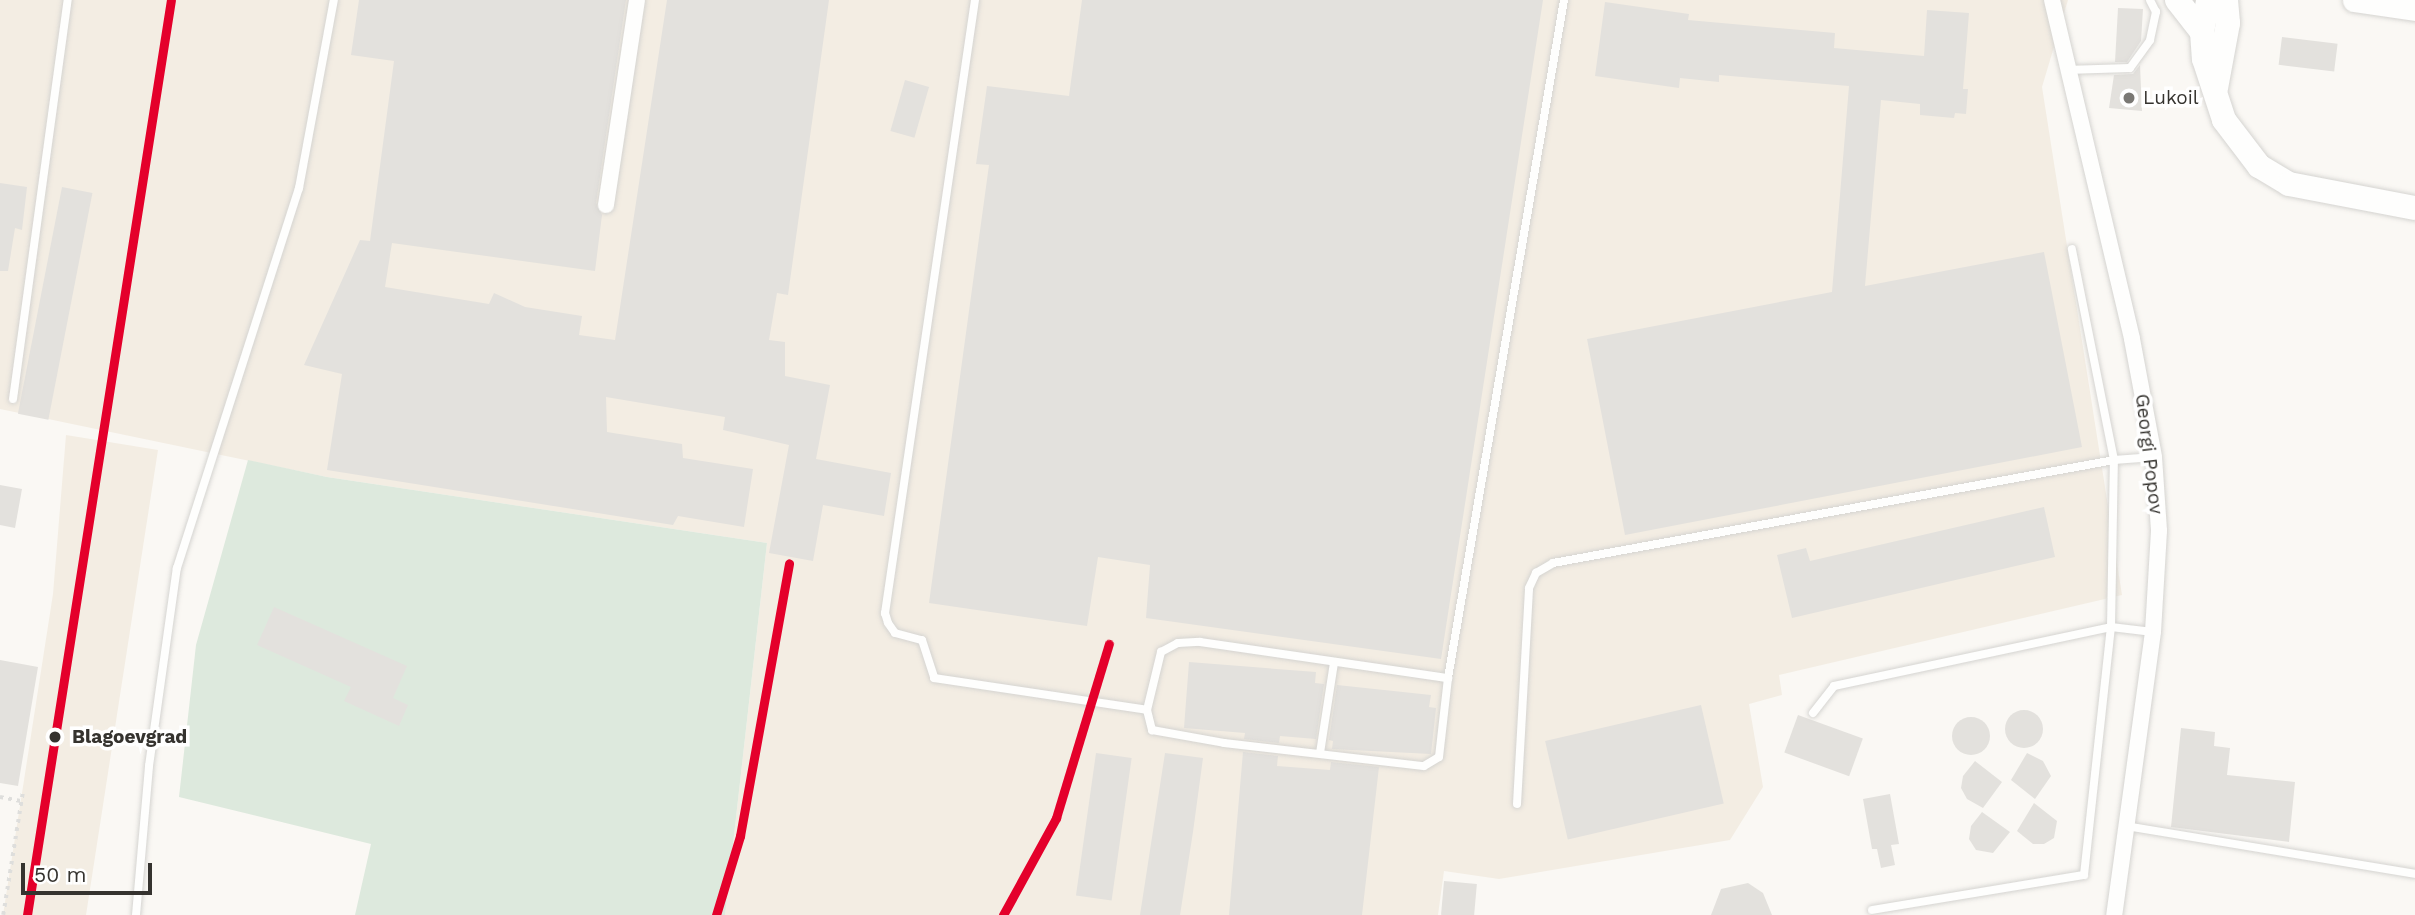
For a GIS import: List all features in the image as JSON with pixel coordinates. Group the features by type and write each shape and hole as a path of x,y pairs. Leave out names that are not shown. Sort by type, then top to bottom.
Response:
{"main road":[{"path":"2178,0 2202,32"},
{"path":"2208,0 2202,32 2214,96 2224,120 2259,166 2289,184 2415,208"},
{"path":"2214,96 2228,23 2226,0"}],"street":[{"path":"606,205 637,0"},
{"name":"Georgi Popov","path":"2052,0 2066,70 2132,339 2154,457 2159,531 2153,632 2114,915"},
{"path":"2354,0 2415,9"}],"lane":[{"path":"13,399 68,0"},
{"path":"136,915 149,766 177,568 299,188 334,0"},
{"path":"975,0 886,612 888,623 895,633 922,640 934,678 1147,710"},
{"path":"1448,678 1200,642 1178,643 1161,652 1147,710 1152,730 1395,764 1433,764 1438,757 1448,678 1564,0"},
{"path":"2066,70 2130,68 2150,40 2156,12 2150,0"},
{"path":"1872,910 2084,875 2111,627 2114,460 2072,248"},
{"path":"1517,804 1529,588 1536,573 1553,563 2114,460 2154,457"},
{"path":"1813,713 1834,686 2111,627 2153,632"},
{"path":"1320,753 1334,663"},
{"path":"2126,826 2415,874"}],"path":[{"path":"3,915 23,790"},
{"path":"0,797 21,801"}],"shaded area":[{"path":"0,0 2068,0 2042,87 2122,595 1779,675 1782,695 1749,704 1763,787 1730,840 1499,879 1444,871 1438,915 725,915 767,543 327,477 0,409"},
{"path":"66,435 158,450 86,915 3,915 53,594"},
{"path":"248,460 327,477 767,543 725,915 355,915 371,844 179,797 196,645"}],"building":[{"path":"359,0 626,0 596,203 602,215 595,271 392,243 385,287 489,304 494,293 525,307 582,316 579,335 615,340 667,0 829,0 788,295 777,293 769,340 785,342 785,376 830,385 816,459 891,473 884,516 823,505 813,561 769,553 789,445 723,430 725,417 606,397 607,432 682,444 683,458 753,469 744,527 678,516 673,525 327,470 342,374 304,365 360,240 370,241 394,61 351,55"},
{"path":"1082,0 1543,0 1441,659 1146,618 1150,565 1098,557 1087,626 929,603 989,165 976,164 987,86 1069,96"},
{"path":"1605,2 1689,14 1688,20 1835,33 1834,48 1924,56 1927,10 1969,13 1963,89 1968,89 1966,114 1955,113 1954,118 1920,115 1920,104 1881,100 1865,286 2044,252 2082,447 1625,535 1587,339 1832,292 1849,86 1719,75 1719,82 1680,78 1679,88 1595,76"},
{"path":"2118,8 2143,9 2141,41 2127,62 2115,62"},
{"path":"2282,37 2338,44 2334,72 2279,65"},
{"path":"2140,65 2142,111 2109,108 2114,75 2133,74"},
{"path":"905,80 929,87 914,138 890,131"},
{"path":"0,183 27,187 22,230 15,228 8,271 0,271"},
{"path":"62,187 92,193 48,420 18,414"},
{"path":"0,485 22,489 15,528 0,525"},
{"path":"2044,507 2055,557 1792,618 1777,555 1806,548 1810,561"},
{"path":"274,607 407,666 393,698 408,705 399,726 344,701 351,687 257,645"},
{"path":"0,660 38,667 18,786 0,783"},
{"path":"1189,662 1316,672 1315,683 1324,684 1316,739 1280,736 1279,743 1244,739 1245,733 1184,728"},
{"path":"1337,685 1431,695 1429,707 1436,708 1431,754 1332,749 1333,741 1329,740"},
{"path":"1701,705 1724,803 1568,839 1545,741"},
{"path":"2024,710 2037,716 2043,729 2037,742 2024,748 2011,742 2005,729 2011,716"},
{"path":"1798,715 1863,739 1849,776 1784,753"},
{"path":"1971,717 1985,722 1990,736 1985,750 1971,755 1957,750 1952,736 1957,722"},
{"path":"2181,728 2215,732 2214,746 2230,748 2227,775 2295,782 2289,842 2171,827"},
{"path":"1243,752 1278,756 1277,766 1330,770 1331,762 1379,767 1362,915 1229,915"},
{"path":"1096,753 1132,758 1112,901 1076,896"},
{"path":"1165,753 1203,758 1193,832 1180,915 1140,915"},
{"path":"2027,753 2043,761 2051,776 2035,799 2011,780"},
{"path":"1975,761 2002,782 1983,808 1967,799 1961,788 1963,776"},
{"path":"1890,794 1899,844 1891,845 1895,865 1881,868 1877,849 1872,849 1863,799"},
{"path":"2034,803 2057,821 2054,838 2044,844 2033,844 2017,831"},
{"path":"1982,812 2010,832 1993,853 1976,850 1969,839 1971,826"},
{"path":"1444,881 1477,884 1474,915 1441,915"},
{"path":"1748,883 1763,893 1772,915 1711,915 1721,889"}],"transit line":[{"path":"27,915 171,0"},
{"path":"716,915 740,836 789,563"},
{"path":"1003,915 1056,818 1109,644"}],"place":[{"name":"Lukoil","path":"2129,98"},
{"name":"Blagoevgrad","path":"55,737"}]}
